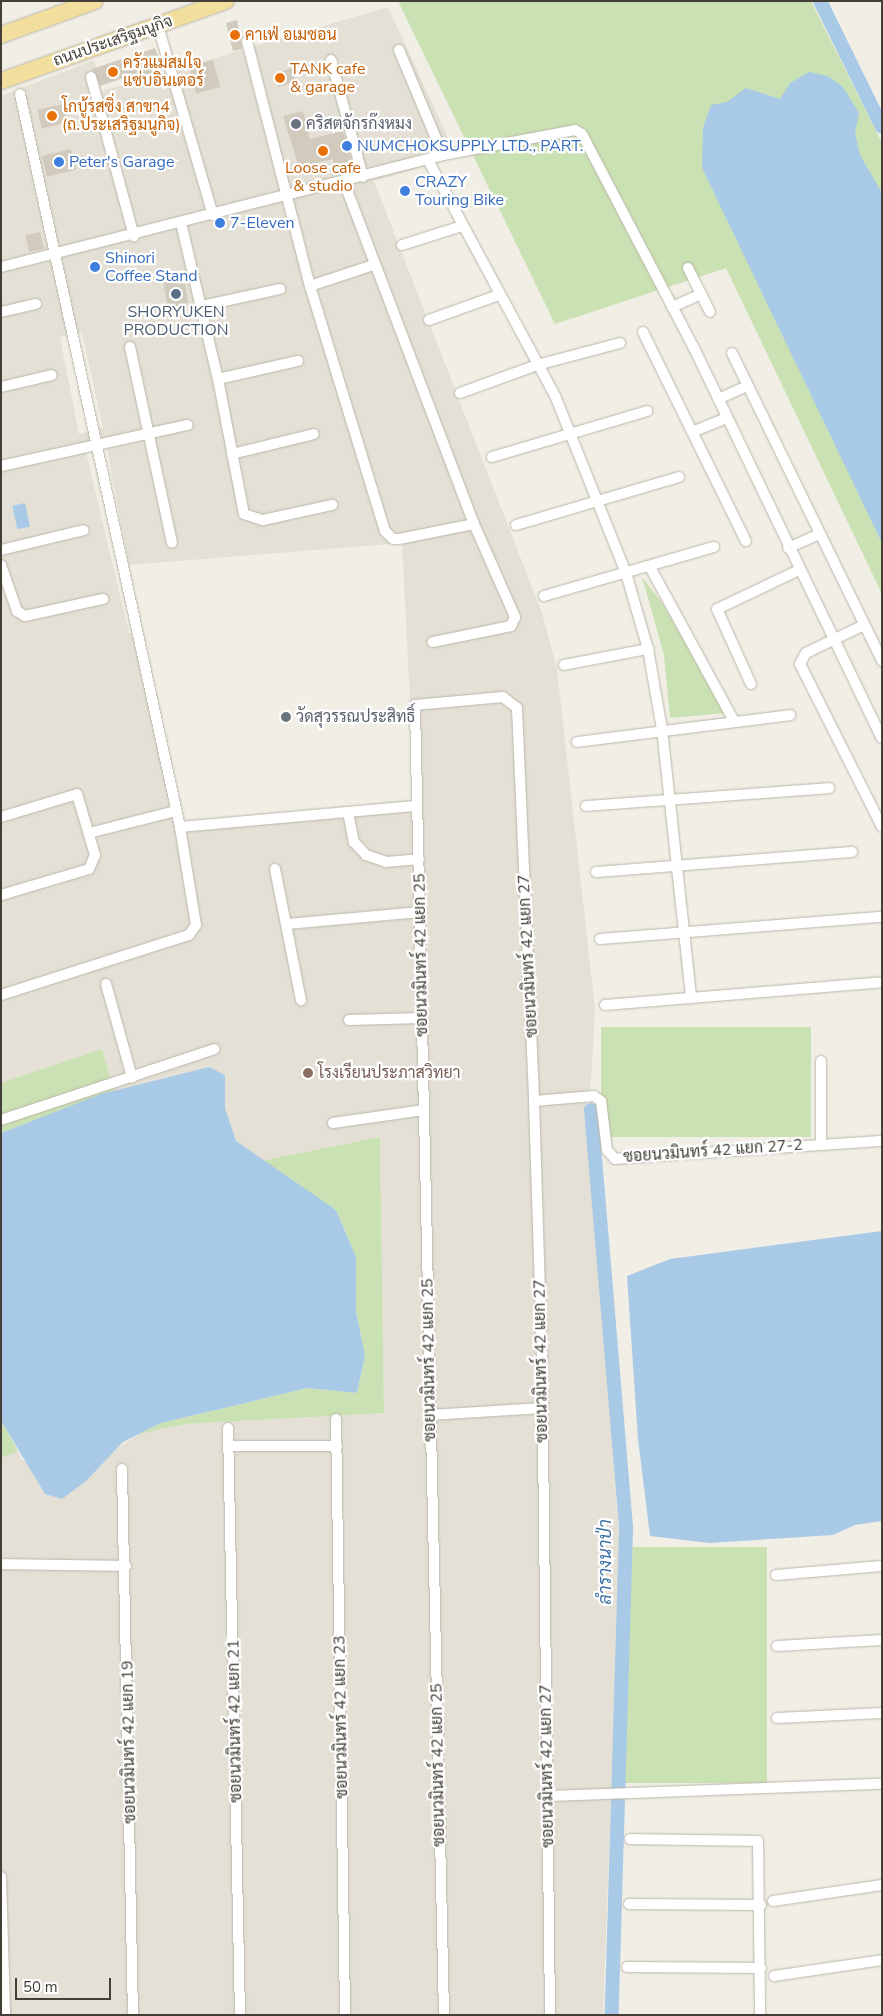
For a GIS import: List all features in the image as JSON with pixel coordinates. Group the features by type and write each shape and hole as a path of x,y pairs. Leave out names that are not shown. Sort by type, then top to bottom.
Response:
{"main road":[{"path":"1,35 96,1"},
{"name":"ถนนประเสริฐมนูกิจ","path":"1,81 226,1"}],"street":[{"path":"158,26 214,215"},
{"path":"247,41 285,197 310,286 389,536 399,539 474,524"},
{"path":"399,50 443,155"},
{"path":"331,60 363,177"},
{"path":"91,77 134,236"},
{"path":"1,995 194,931 196,917 180,827 20,94"},
{"path":"1,267 134,236 443,155 576,130 582,134 672,307 718,399 832,640 882,738"},
{"path":"428,160 574,434 596,501 626,573 648,649 662,729 691,998"},
{"path":"344,182 373,265 474,524 515,622 433,642"},
{"path":"181,223 218,379 244,514 249,518 263,520 332,505"},
{"path":"402,245 462,226"},
{"path":"310,286 373,265"},
{"path":"688,268 710,312"},
{"path":"202,306 280,290"},
{"path":"672,307 701,294"},
{"path":"429,320 499,295"},
{"path":"1,312 36,304"},
{"path":"643,332 746,541"},
{"path":"460,393 538,365 620,343"},
{"path":"130,347 172,542"},
{"path":"732,353 882,662"},
{"path":"218,379 298,361"},
{"path":"1,387 52,375"},
{"path":"718,399 747,386"},
{"path":"492,457 647,411"},
{"path":"692,432 726,418"},
{"path":"1,466 188,424"},
{"path":"232,454 314,434"},
{"path":"516,525 679,477"},
{"path":"1,550 84,530"},
{"path":"788,548 820,534"},
{"path":"544,596 714,547"},
{"path":"1,565 20,614 31,616 103,599"},
{"path":"650,567 734,721"},
{"path":"751,684 717,609 799,570"},
{"path":"864,626 806,653 800,664 882,827"},
{"path":"564,665 648,649"},
{"name":"ซอยนวมินทร์ 42 แยก 25","path":"444,2015 415,705 502,697 512,700 517,708"},
{"name":"ซอยนวมินทร์ 42 แยก 27","path":"517,708 534,1100 542,1408 550,1796 550,2015"},
{"path":"577,742 662,729 790,715"},
{"path":"586,806 829,788"},
{"path":"1,817 76,794 89,833 95,861 89,869 1,895"},
{"path":"180,827 417,806"},
{"path":"89,833 176,811"},
{"path":"348,812 354,842 366,855 386,862 419,859"},
{"path":"596,872 852,852"},
{"path":"275,869 300,1000"},
{"path":"287,924 420,912"},
{"path":"600,938 882,917"},
{"path":"605,1005 882,982"},
{"path":"106,984 132,1077"},
{"path":"349,1020 422,1018"},
{"path":"1,1120 215,1049"},
{"path":"821,1061 821,1144"},
{"name":"ซอยนวมินทร์ 42 แยก 27-2","path":"534,1100 594,1096 601,1101 607,1150 615,1159 882,1141"},
{"path":"333,1123 424,1110"},
{"path":"431,1415 542,1408"},
{"name":"ซอยนวมินทร์ 42 แยก 23","path":"336,1419 345,2015"},
{"name":"ซอยนวมินทร์ 42 แยก 21","path":"228,1428 230,1446 240,2015"},
{"path":"230,1446 337,1446"},
{"name":"ซอยนวมินทร์ 42 แยก 19","path":"122,1469 126,1566 133,2015"},
{"path":"1,1564 126,1566"},
{"path":"776,1575 882,1566"},
{"path":"777,1646 882,1640"},
{"path":"777,1718 882,1713"},
{"path":"550,1796 882,1784"},
{"path":"630,1839 758,1841 761,1905 760,2015"},
{"path":"1,1878 4,2015"},
{"path":"773,1901 882,1885"},
{"path":"629,1904 761,1905"},
{"path":"774,1976 882,1960"},
{"path":"627,1967 761,1968"}],"shaded area":[{"path":"388,7 457,157 374,181 542,613 557,669 595,1009 591,1082 586,1107 620,1547 603,2015 1,2015 1,1458 18,1451 22,1460 86,1481 107,1455 139,1434 186,1424 384,1413 380,1137 261,1161 235,1141 225,1108 225,1075 209,1067 114,1091 102,1049 1,1083 1,96 94,60 102,91","holes":["82,333 103,428 79,434 60,337","106,443 129,565 402,543 415,800 183,824 143,633 129,633 85,448"]}],"green space":[{"path":"398,1 811,1 882,143 882,594 726,268 555,324"},
{"path":"642,577 662,603 726,713 670,718 664,655"},
{"path":"601,1027 811,1027 811,1137 601,1137"},
{"path":"102,1049 114,1091 1,1133 1,1083"},
{"path":"380,1137 384,1413 186,1424 139,1434 161,1423 308,1388 357,1393 365,1356 356,1311 356,1257 336,1210 261,1161"},
{"path":"1,1421 18,1451 1,1458"},
{"path":"620,1547 767,1547 767,1783 620,1783"}],"water":[{"path":"809,72 828,76 843,87 859,113 855,133 860,155 882,193 882,543 702,168 703,128 711,105 727,102 746,88 780,99 790,83"},
{"path":"25,503 30,526 17,529 12,506"},
{"path":"209,1067 225,1075 225,1108 236,1141 336,1210 356,1257 356,1311 365,1356 357,1393 308,1388 161,1423 123,1442 86,1481 62,1499 45,1494 1,1421 1,1133 101,1094"},
{"path":"882,1231 882,1521 855,1525 833,1535 710,1543 650,1536 638,1439 627,1276 670,1259"}],"building":[{"name":"คาเฟ่ อเมซอน","path":"237,20 242,49 233,51 226,23"},
{"path":"155,48 163,70 140,78 138,73 100,86 92,69"},
{"path":"213,60 220,87 196,94 189,66"},
{"name":"TANK cafe & garage","path":"292,68 296,81 278,87 274,74"},
{"name":"โกบู้รสซิ่ง สาขา4 (ถ.ประเสริฐมนูกิจ)","path":"64,104 68,123 42,128 38,110"},
{"name":"Loose cafe & studio","path":"303,111 310,139 343,131 354,170 336,175 333,159 299,167 283,116"},
{"name":"Peter's Garage","path":"71,149 76,169 47,177 42,156"},
{"path":"40,232 44,249 29,252 25,235"},
{"name":"SHORYUKEN PRODUCTION","path":"184,279 189,306 168,309 163,283"}],"waterway":[{"path":"820,1 882,127"},
{"name":"ลำรางนาป่า","path":"591,1110 626,1530 612,2015"}],"place":[{"name":"คาเฟ่ อเมซอน","path":"235,35"},
{"name":"ครัวแม่สมใจ แซ่บอินเตอร์","path":"113,72"},
{"name":"TANK cafe & garage","path":"280,78"},
{"name":"โกบู้รสซิ่ง สาขา4 (ถ.ประเสริฐมนูกิจ)","path":"52,116"},
{"name":"คริสตจักรก๊งหมง","path":"296,124"},
{"name":"NUMCHOKSUPPLY LTD., PART.","path":"347,146"},
{"name":"Loose cafe & studio","path":"323,151"},
{"name":"Peter's Garage","path":"59,162"},
{"name":"CRAZY Touring Bike","path":"405,191"},
{"name":"7-Eleven","path":"220,223"},
{"name":"Shinori Coffee Stand","path":"95,267"},
{"name":"SHORYUKEN PRODUCTION","path":"176,294"},
{"name":"วัดสุวรรณประสิทธิ์","path":"286,717"},
{"name":"โรงเรียนประภาสวิทยา","path":"308,1073"}]}
